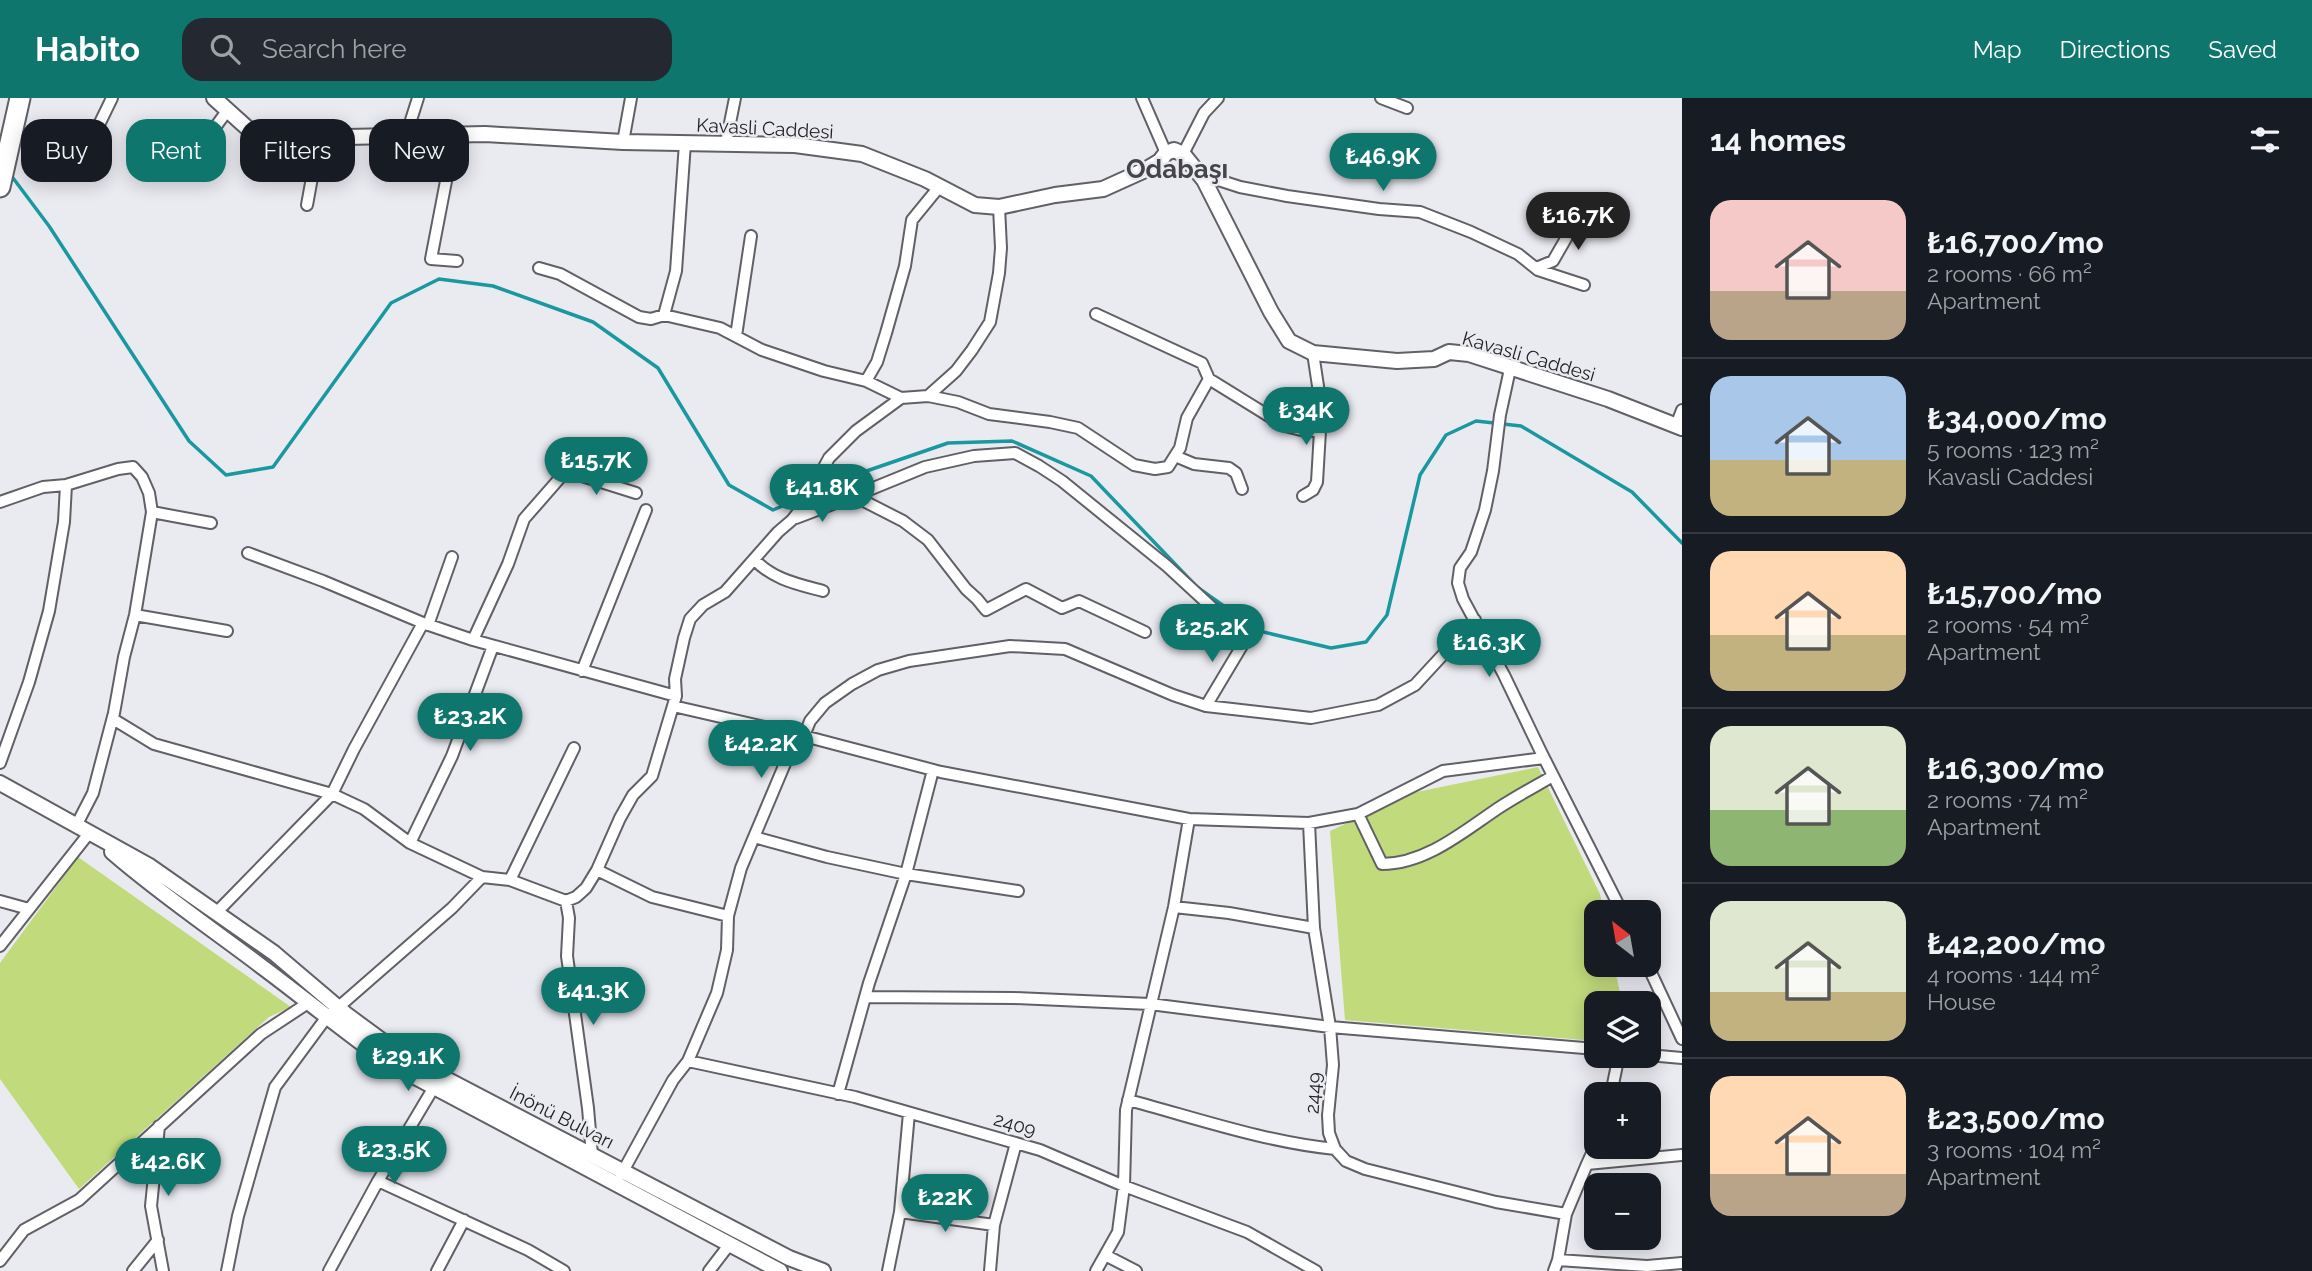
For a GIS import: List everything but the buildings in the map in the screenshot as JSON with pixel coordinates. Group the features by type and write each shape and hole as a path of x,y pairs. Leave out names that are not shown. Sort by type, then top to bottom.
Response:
{"highway":[{"path":"0,187 20,98"}],"main road":[{"name":"Kavasli Caddesi","path":"214,98 240,122"},
{"name":"Kavasli Caddesi","path":"469,134 623,142 795,145 862,154 894,165 975,205 999,207 1055,195 1103,189 1145,170 1160,161 1166,153"},
{"path":"1166,153 1174,150 1183,154"},
{"name":"Kavasli Caddesi","path":"1183,154 1200,174 1271,312 1289,341 1313,353 1397,361 1434,359 1449,352 1469,354 1608,399 1679,427"},
{"name":"İnönü Bulvarı","path":"0,783 148,865 274,953 337,1007 404,1058 789,1258 823,1271"},
{"name":"İnönü Bulvarı","path":"86,830 145,880 389,1063 780,1271"}],"street":[{"path":"102,119 112,98"},
{"path":"412,119 418,98"},
{"path":"623,142 631,98"},
{"path":"726,142 735,98"},
{"path":"1142,98 1166,153"},
{"path":"1183,154 1204,113 1218,98"},
{"path":"1381,98 1407,108"},
{"path":"221,119 227,111"},
{"path":"664,316 676,271 685,143"},
{"path":"1200,174 1240,187 1287,196 1420,212 1518,254 1536,268 1584,285"},
{"path":"307,205 311,182"},
{"path":"446,182 431,259 457,261"},
{"path":"866,381 877,362 886,333 905,266 912,220 939,187"},
{"path":"1536,268 1553,261 1587,202"},
{"path":"929,396 956,371 990,322 1001,248 999,207"},
{"path":"736,336 751,236"},
{"path":"539,268 560,274 639,317 651,319 664,316 720,328 762,350 824,372 866,381 901,398 929,396 958,402 989,414 1078,428 1134,465 1155,469 1168,467 1180,448 1187,418 1209,379"},
{"path":"1096,314 1202,363 1209,379 1285,426 1305,431 1320,431"},
{"path":"1303,496 1313,490 1317,482 1322,419 1313,353"},
{"path":"1510,369 1485,510 1471,552 1460,568 1458,583 1616,900"},
{"path":"113,719 154,744 332,794 364,809 410,843 482,877 510,880 566,901 576,897 586,888 597,870 633,795 652,776 675,701 675,679 690,619 703,606 725,592 792,520 803,506 829,458 856,431 901,398"},
{"path":"1679,427 1682,411"},
{"path":"792,520 925,467 974,456 1015,453 1062,481 1167,566 1246,639 1206,706"},
{"path":"1175,456 1194,464 1229,468 1236,473 1242,489"},
{"path":"0,502 43,487 66,485 133,467 142,477 149,493 152,512 135,615 86,830 0,946"},
{"path":"473,640 508,564 524,519 566,471 636,493"},
{"path":"0,763 29,682 49,611 64,522 66,485"},
{"path":"854,496 904,521 928,540 986,611 1026,589 1062,608 1079,601 1145,632"},
{"path":"582,671 646,510"},
{"path":"152,512 211,523"},
{"path":"248,553 426,624 675,701 933,770 1189,819 1309,823 1358,814 1443,771 1544,758"},
{"path":"216,913 332,794 426,624 452,557"},
{"path":"754,559 762,568 786,581 822,591"},
{"path":"135,615 227,631"},
{"path":"617,1185 673,1080 688,1060 717,993 727,950 728,916 741,868 801,735 825,703 852,684 878,670 909,661 1010,646 1065,649 1173,695 1206,706 1311,718 1378,705 1415,685 1475,620"},
{"path":"410,843 452,757 493,646"},
{"path":"510,880 574,748"},
{"path":"838,1094 865,997 906,874 933,770"},
{"path":"1358,814 1382,864 1391,864 1415,858 1444,844 1553,776"},
{"path":"1096,1271 1118,1231 1124,1186 1126,1110 1174,907 1189,819"},
{"name":"2449","path":"1309,823 1314,928 1330,1027 1333,1065 1328,1115 1329,1133 1335,1149"},
{"path":"754,837 827,857 906,874 1018,891"},
{"path":"597,870 653,897 728,916"},
{"path":"227,1271 238,1216 275,1087 326,1018 452,908 482,877"},
{"path":"0,901 29,909"},
{"path":"566,901 569,918 567,956 592,1155"},
{"path":"1174,907 1229,913 1314,928"},
{"path":"1653,977 1682,1039"},
{"path":"865,997 1014,998 1150,1004 1330,1027 1584,1048"},
{"path":"0,1261 24,1230 79,1200 261,1034 308,1003"},
{"path":"1661,1056 1682,1058"},
{"name":"2409","path":"688,1060 838,1094 1041,1150 1124,1186 1247,1232 1315,1271"},
{"path":"329,1271 434,1087"},
{"path":"1128,1100 1267,1138 1335,1149 1346,1161 1365,1169 1496,1202 1566,1214"},
{"path":"888,1271 900,1212 909,1113"},
{"path":"159,1126 151,1206 163,1271"},
{"path":"990,1271 994,1226 1017,1143"},
{"path":"1587,1164 1682,1155"},
{"path":"1589,1159 1566,1214 1556,1265 1658,1268 1682,1263"},
{"path":"378,1181 528,1250 564,1271"},
{"path":"900,1212 994,1226"},
{"path":"437,1271 464,1220"},
{"path":"133,1271 158,1240"},
{"path":"709,1271 729,1245"},
{"path":"1105,1255 1136,1271"}],"green space":[{"path":"1538,767 1601,900 1584,900 1584,977 1617,977 1620,991 1584,991 1584,1040 1345,1020 1330,831 1412,793"},
{"path":"78,857 291,1007 269,1017 79,1189 0,1079 0,963"}],"waterway":[{"path":"10,174 49,226 189,441 226,475 273,467 391,303 439,279 493,286 593,322 658,368 729,485 773,510 805,496"},
{"path":"815,491 948,443 1012,441 1091,476 1197,587 1259,631 1331,648 1366,642 1387,615 1420,475 1446,435 1476,421 1521,426 1632,492 1682,543"}],"district":[{"name":"Odabaşı","path":"1177,169"}]}
